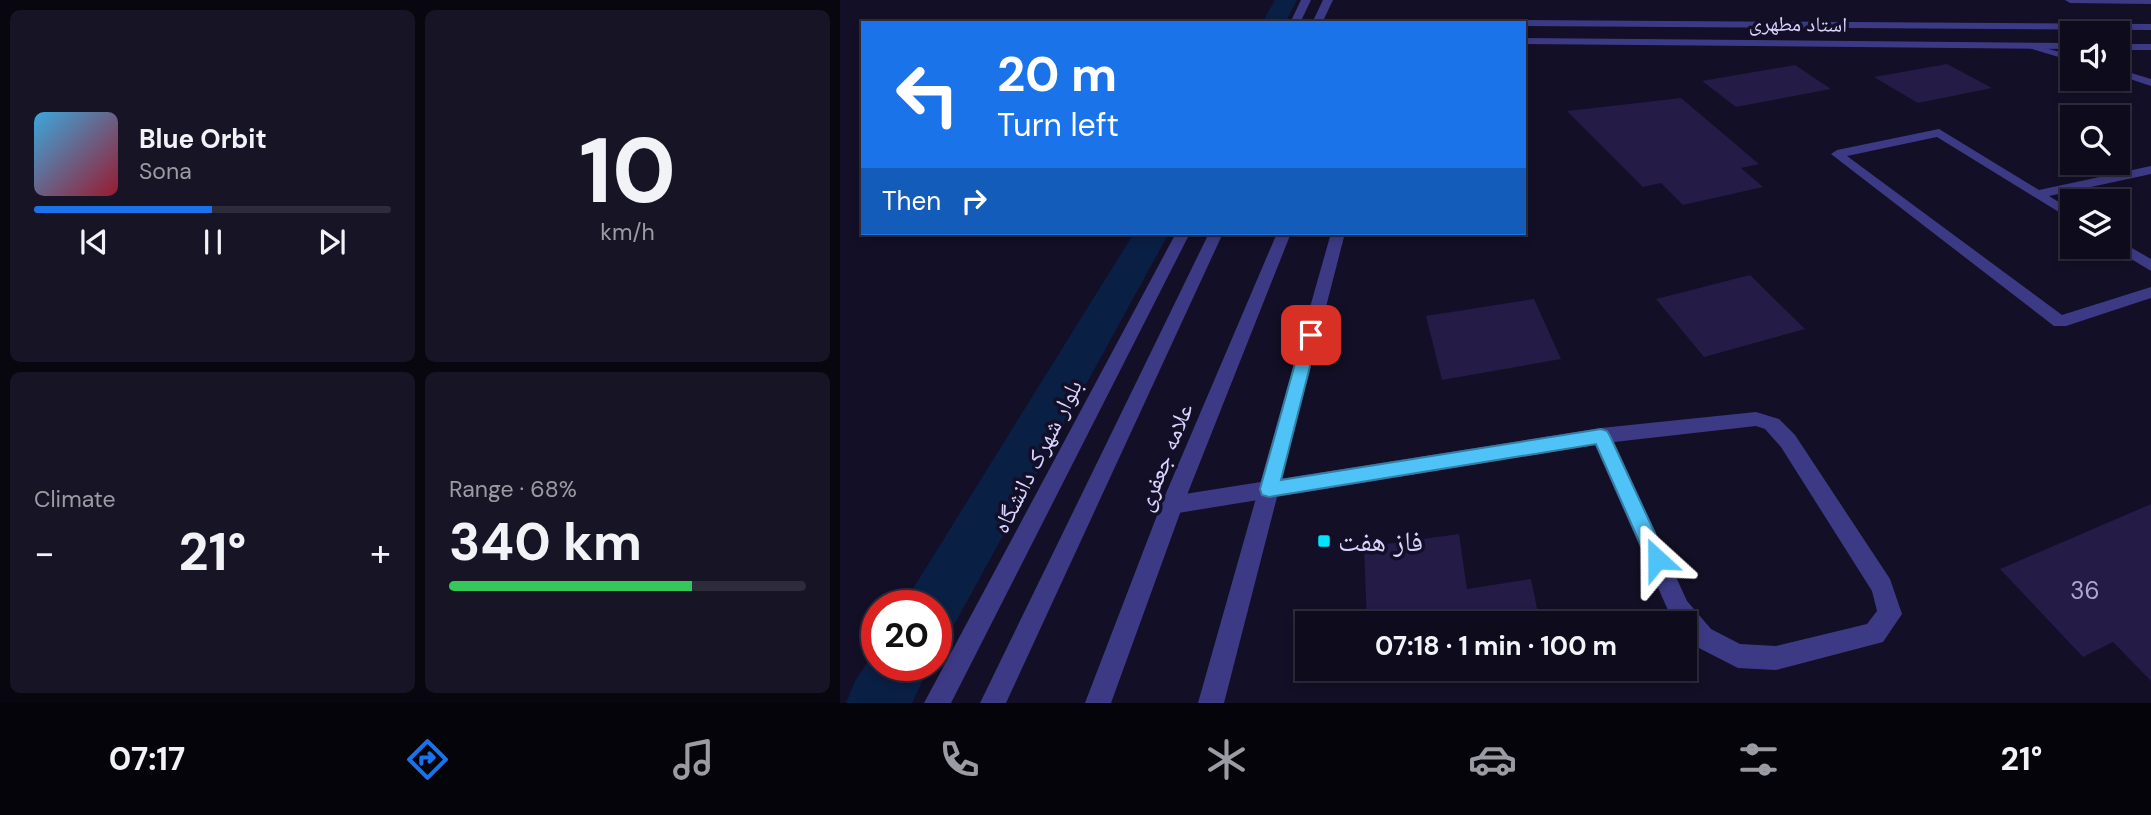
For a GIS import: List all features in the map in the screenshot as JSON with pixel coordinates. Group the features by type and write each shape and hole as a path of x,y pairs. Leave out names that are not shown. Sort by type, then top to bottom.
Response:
{"street":[{"path":"1296,21 1306,0"},
{"path":"1318,21 1328,0"},
{"path":"2070,0 2151,1"},
{"name":"استاد مطهری","path":"1526,23 2151,27"},
{"name":"استاد مطهری","path":"1526,41 2060,46"},
{"path":"2033,46 2060,54"},
{"path":"2130,47 2151,47"},
{"path":"2130,76 2151,83"},
{"path":"2060,208 1939,133 1837,154 2060,322 2151,292"},
{"path":"2038,194 2151,170"},
{"name":"بلوار شهرک دانشگاه","path":"937,703 1182,235"},
{"path":"993,703 1215,235"},
{"name":"علامه جعفری","path":"1098,703 1172,505 1283,235"},
{"path":"1211,703 1337,235"},
{"path":"2130,253 2151,267"},
{"path":"1172,505 1601,436 1756,419 1772,424 1788,441 1882,587 1890,614 1874,634 1776,658 1738,656 1702,637 1679,609 1601,436"}],"building":[{"path":"1947,64 1992,88 1918,103 1874,77"},
{"path":"1795,65 1831,89 1736,107 1702,81"},
{"path":"1681,98 1759,164 1741,168 1763,187 1683,205 1661,183 1643,187 1567,111"},
{"path":"1750,275 1805,329 1704,357 1656,299"},
{"path":"1534,299 1561,359 1442,380 1426,316"},
{"path":"2151,504 2151,681 2113,642 2083,657 2000,569"},
{"path":"1459,534 1467,589 1531,579 1538,611 1367,611 1364,547"}],"waterway":[{"path":"1274,21 1286,0"},
{"path":"943,590 1150,235"},
{"path":"877,703 890,681"}],"place":[{"name":"فاز هفت","path":"1324,541"}],"route":[{"path":"1311,335 1269,489 1601,436 1657,559"}]}
